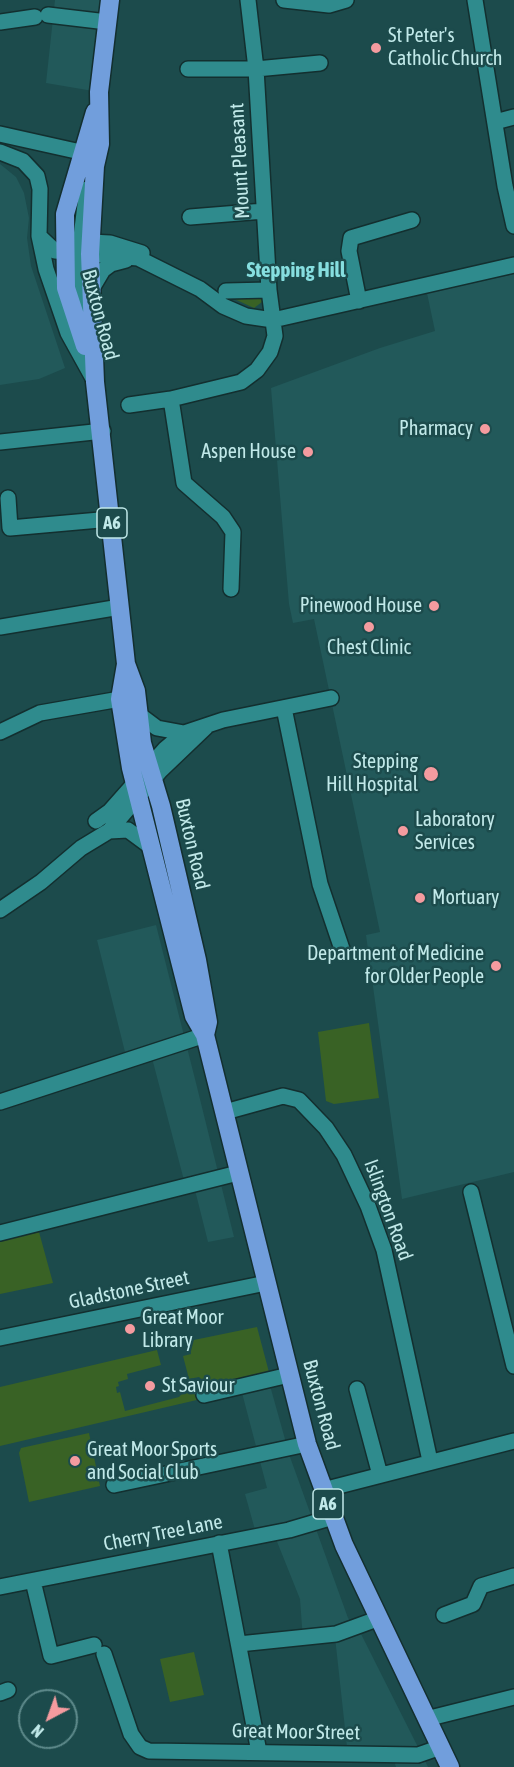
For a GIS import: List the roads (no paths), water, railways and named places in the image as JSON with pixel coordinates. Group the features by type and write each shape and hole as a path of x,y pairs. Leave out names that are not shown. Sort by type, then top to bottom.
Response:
{"highway":[{"name":"A6","path":"91,158 110,0"},
{"name":"Buxton Road","path":"91,158 65,214 81,250 90,293 95,382 126,664 136,691 141,716 142,743 197,960 208,1022 205,1035"},
{"name":"Buxton Road","path":"91,158 81,250 66,288 74,317 80,327 95,382"},
{"name":"Buxton Road","path":"126,664 120,699 134,782 194,1016 205,1035 307,1444 333,1517 377,1619 450,1767"}],"street":[{"name":"Mount Pleasant","path":"129,405 171,399 241,382 257,370 270,352 275,336 269,290 256,69 248,0"},
{"path":"284,0 329,5 346,0"},
{"path":"475,0 514,226"},
{"path":"0,22 41,16 107,22"},
{"path":"188,69 256,69 320,63"},
{"path":"495,122 514,117"},
{"path":"0,134 91,158"},
{"path":"0,153 23,161 37,176 40,189 39,236 46,269 68,333 95,382"},
{"path":"190,217 264,211"},
{"path":"359,301 348,242 351,238 412,220"},
{"path":"39,236 52,249 81,250 138,258 168,272 223,306 246,316 273,320 514,265"},
{"path":"81,250 110,243 149,256 168,272"},
{"path":"90,293 97,278 110,265 138,258"},
{"path":"226,291 269,290"},
{"path":"171,399 184,483 223,517 233,532 231,588"},
{"path":"0,442 102,431"},
{"path":"8,498 10,528 111,519"},
{"path":"0,627 120,607"},
{"path":"141,716 157,728 184,733 223,720 331,698"},
{"path":"0,732 40,713 120,699"},
{"path":"284,708 320,884 343,952"},
{"path":"81,848 96,821 110,811 134,782 151,772 206,727"},
{"path":"151,772 184,733"},
{"path":"109,831 134,782"},
{"path":"0,910 41,882 81,848 109,831 128,830 151,847"},
{"path":"0,1102 205,1035"},
{"name":"Islington Road","path":"225,1112 284,1096 298,1100 326,1128 344,1155 368,1206 384,1250 430,1461"},
{"path":"0,1233 238,1173"},
{"path":"471,1192 514,1366"},
{"name":"Gladstone Street","path":"0,1338 266,1283"},
{"path":"204,1395 289,1375"},
{"path":"357,1389 380,1475"},
{"path":"323,1490 514,1441"},
{"path":"114,1485 307,1444"},
{"name":"Cherry Tree Lane","path":"0,1587 317,1523 333,1517"},
{"path":"219,1543 259,1752"},
{"path":"444,1615 473,1604 481,1586 514,1576"},
{"name":"Great Moor Street","path":"33,1581 51,1656 99,1650 131,1734 140,1747 149,1751 418,1755 441,1748"},
{"path":"239,1644 336,1634 377,1619"},
{"path":"426,1719 514,1697"}],"place":[{"name":"St Peter's Catholic Church","path":"376,48"},
{"name":"Pharmacy","path":"485,429"},
{"name":"Aspen House","path":"308,452"},
{"name":"Pinewood House","path":"434,606"},
{"name":"Chest Clinic","path":"369,627"},
{"name":"Stepping Hill Hospital","path":"431,774"},
{"name":"Laboratory Services","path":"403,831"},
{"name":"Mortuary","path":"420,898"},
{"name":"Department of Medicine for Older People","path":"496,966"},
{"name":"Great Moor Library","path":"130,1329"},
{"name":"St Saviour","path":"150,1386"},
{"name":"Great Moor Sports and Social Club","path":"75,1461"}],"district":[{"name":"Stepping Hill","path":"296,270"}]}
